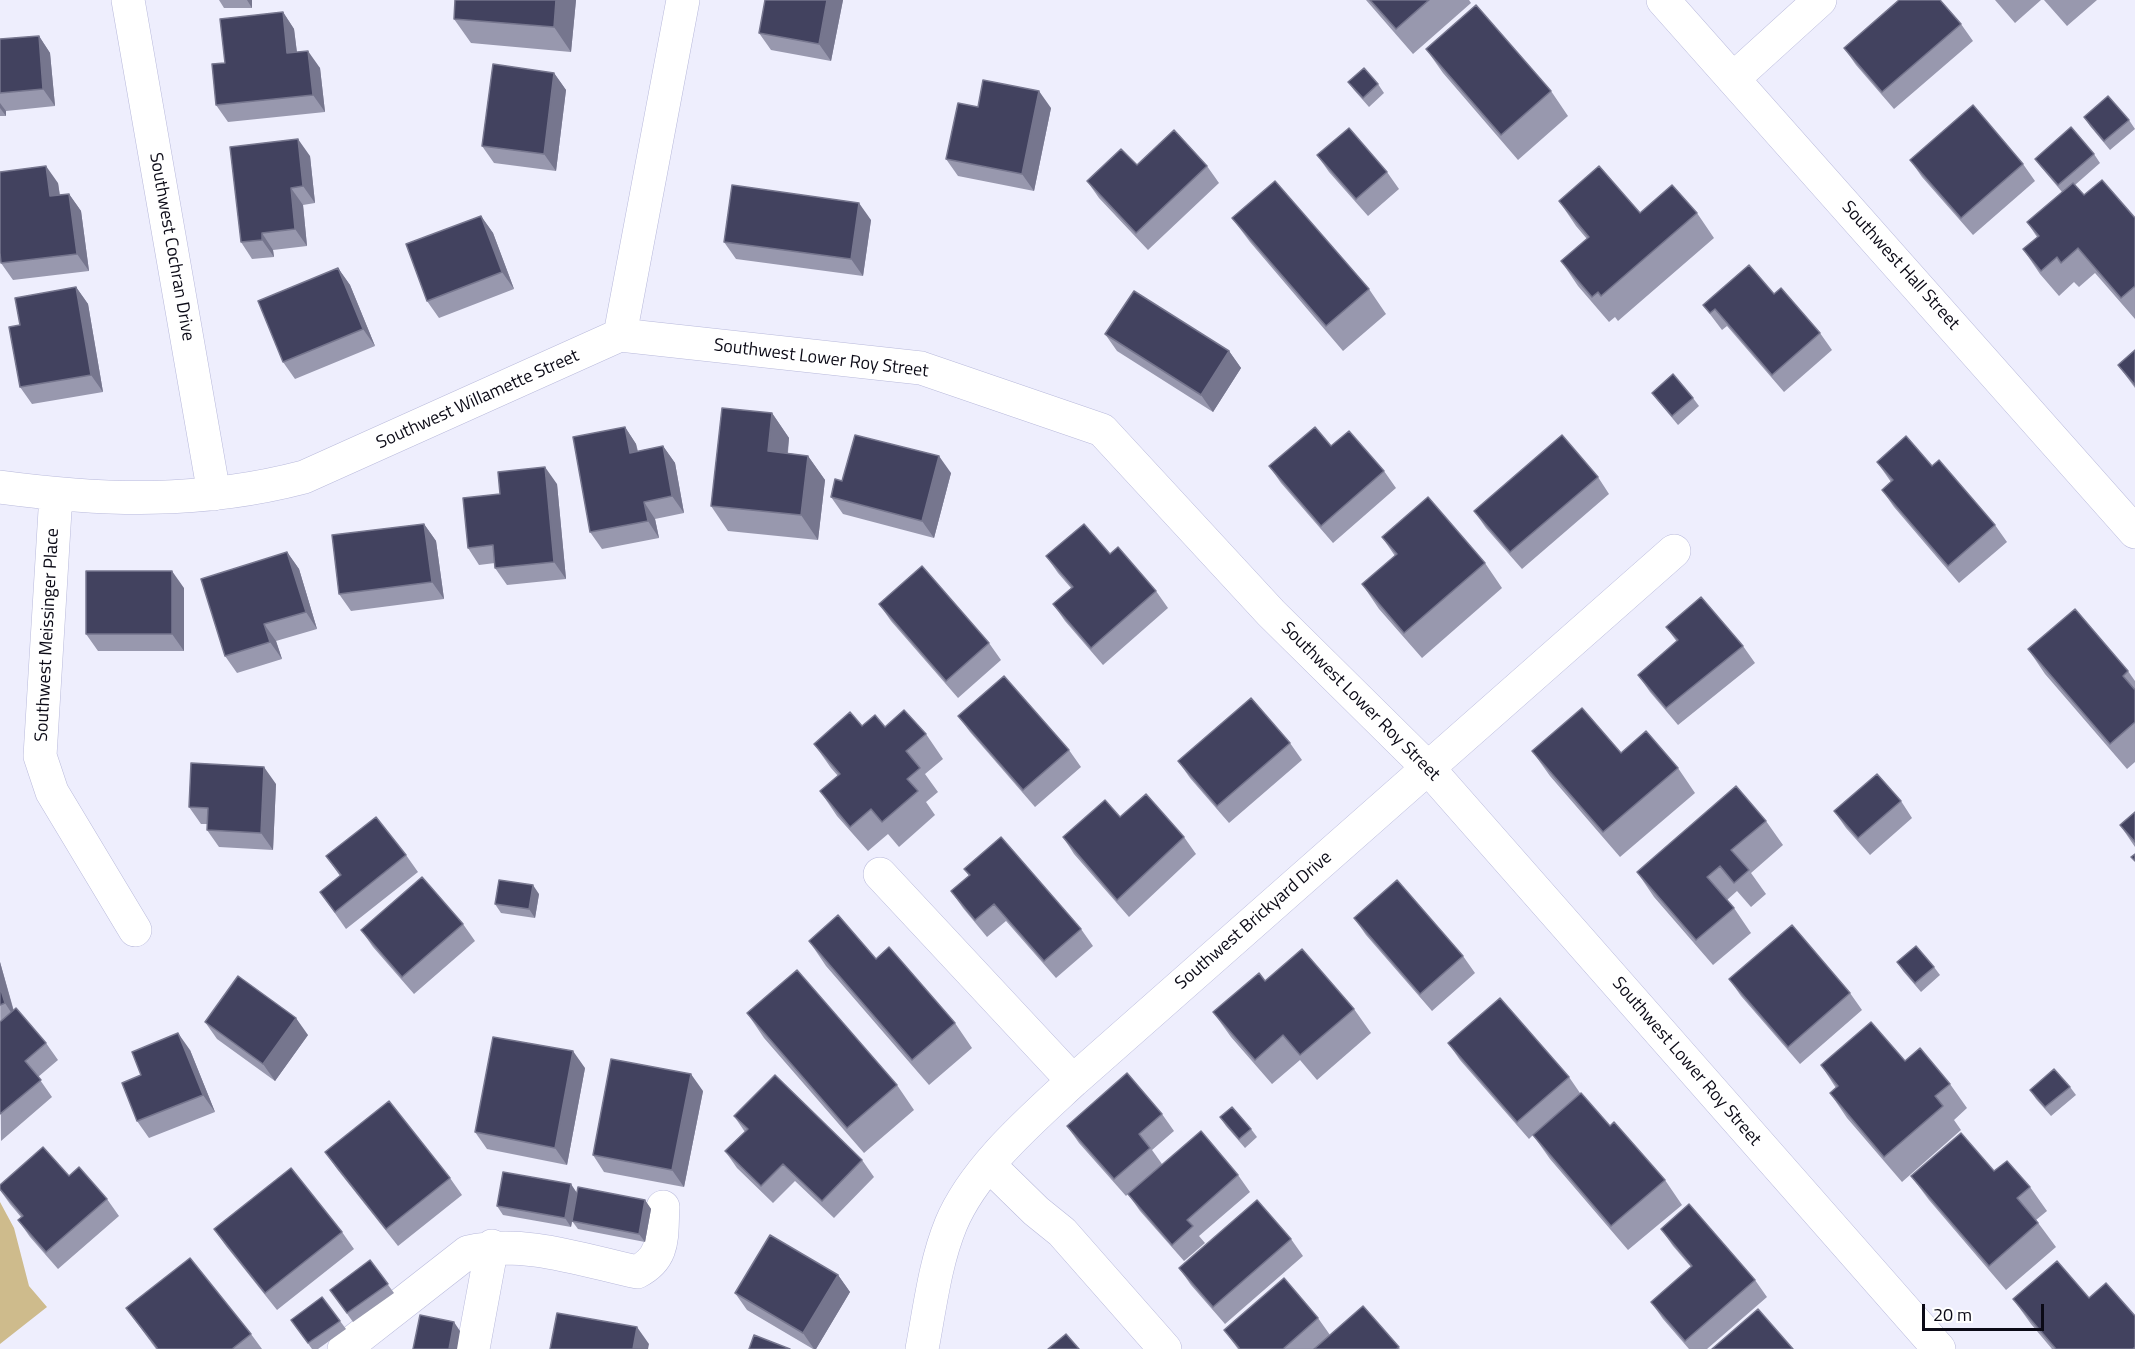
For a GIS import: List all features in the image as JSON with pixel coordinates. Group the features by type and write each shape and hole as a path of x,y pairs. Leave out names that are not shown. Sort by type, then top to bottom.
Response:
{"street":[{"name":"Southwest Cochran Drive","path":"128,0 214,494"},
{"path":"620,336 683,0"},
{"name":"Southwest Hall Street","path":"1663,0 2135,532"},
{"path":"1732,79 1820,0"},
{"name":"Southwest Willamette Street","path":"0,487 56,494 154,499 255,490 304,477 620,336"},
{"name":"Southwest Lower Roy Street","path":"620,336 921,368 1102,430 1271,613 1428,768 1939,1349"},
{"name":"Southwest Meissinger Place","path":"56,494 40,756 52,792 135,930"},
{"name":"Southwest Brickyard Drive","path":"922,1349 939,1259 952,1223 966,1195 1014,1137 1073,1081 1674,551"},
{"path":"880,874 1073,1081"},
{"path":"990,1166 1035,1211 1062,1232 1165,1349"},
{"path":"344,1349 468,1252 492,1246 521,1248 637,1272 651,1265 660,1248 663,1207"},
{"path":"473,1349 492,1246"}],"shaded area":[{"path":"0,1202 14,1228 29,1286 47,1307 0,1344"}],"building":[{"path":"455,0 556,0 554,27 454,19"},
{"path":"765,0 827,0 819,44 759,33"},
{"path":"1370,0 1429,0 1396,29"},
{"path":"1899,0 1940,0 1961,24 1882,92 1844,48"},
{"path":"1476,5 1551,91 1501,135 1426,49"},
{"path":"283,12 287,53 308,51 313,95 216,105 212,64 225,63 220,19"},
{"path":"39,36 43,89 0,93 0,39"},
{"path":"493,64 554,73 544,154 482,146"},
{"path":"1364,68 1378,84 1363,98 1348,82"},
{"path":"983,80 1039,91 1022,174 946,159 958,103 978,107"},
{"path":"2108,96 2129,120 2104,141 2084,117"},
{"path":"1973,105 2023,164 1961,218 1910,160"},
{"path":"2071,127 2094,154 2058,185 2035,159"},
{"path":"1349,128 1387,172 1356,199 1317,155"},
{"path":"1174,130 1207,166 1136,233 1087,181 1121,149 1137,165"},
{"path":"298,139 303,186 291,188 295,229 262,233 262,240 241,242 230,147"},
{"path":"46,166 50,196 69,194 77,254 1,263 0,172"},
{"path":"1599,166 1640,213 1672,185 1697,213 1601,296 1598,292 1592,297 1561,261 1589,237 1559,201"},
{"path":"2102,180 2135,218 2135,286 2121,298 2078,248 2061,263 2057,257 2041,271 2023,249 2039,236 2027,222 2073,183 2084,195"},
{"path":"1275,181 1369,289 1326,326 1232,218"},
{"path":"732,185 859,203 851,259 724,242"},
{"path":"481,216 502,272 427,301 406,244"},
{"path":"1749,265 1774,294 1781,288 1820,333 1772,375 1715,309 1710,313 1703,305"},
{"path":"338,268 363,329 283,362 258,301"},
{"path":"76,287 91,375 20,387 9,327 20,325 15,298"},
{"path":"1134,291 1229,351 1201,395 1105,334"},
{"path":"2135,350 2135,385 2118,365"},
{"path":"1673,374 1693,398 1672,416 1652,393"},
{"path":"722,408 772,413 768,451 808,456 801,515 711,506"},
{"path":"625,427 630,453 663,446 672,496 644,502 648,521 590,532 573,437"},
{"path":"1315,427 1331,446 1349,431 1384,471 1321,526 1269,466"},
{"path":"855,435 939,456 922,521 831,497 835,479 842,481"},
{"path":"1562,435 1598,477 1510,552 1474,511"},
{"path":"1906,436 1932,466 1939,460 1995,525 1948,566 1882,490 1893,480 1877,462"},
{"path":"545,467 554,562 495,568 493,545 468,548 463,498 500,494 498,472"},
{"path":"1428,497 1485,563 1404,633 1362,584 1397,554 1382,537"},
{"path":"424,524 432,582 339,594 332,535"},
{"path":"1084,524 1110,554 1118,547 1156,591 1091,648 1053,604 1073,587 1046,556"},
{"path":"287,552 306,612 264,624 270,642 225,656 201,579"},
{"path":"922,566 989,643 946,681 879,604"},
{"path":"86,571 172,571 172,634 86,634"},
{"path":"1701,597 1743,646 1666,708 1638,675 1678,640 1666,627"},
{"path":"2075,609 2128,671 2123,676 2135,690 2135,722 2110,744 2028,649"},
{"path":"1004,676 1069,750 1023,790 958,716"},
{"path":"1251,698 1290,743 1217,806 1178,761"},
{"path":"1582,708 1621,753 1646,731 1678,768 1603,832 1532,751"},
{"path":"904,710 926,734 906,751 920,768 907,779 918,791 882,822 871,809 850,827 820,791 840,774 814,744 850,712 862,726 875,715 885,727"},
{"path":"191,763 264,767 261,833 207,830 208,808 189,807"},
{"path":"1877,774 1901,801 1858,838 1834,811"},
{"path":"1736,786 1766,821 1731,850 1749,870 1734,883 1720,866 1707,877 1734,908 1696,940 1637,872"},
{"path":"1146,794 1184,837 1117,900 1063,837 1105,800 1120,817"},
{"path":"2135,812 2135,842 2120,825"},
{"path":"376,817 406,855 335,912 320,892 341,875 326,856"},
{"path":"1001,837 1081,929 1044,961 994,904 975,920 951,891 970,875 964,869"},
{"path":"422,877 463,924 402,977 361,930"},
{"path":"499,880 533,885 529,909 495,904"},
{"path":"1397,880 1463,956 1420,994 1354,918"},
{"path":"838,915 876,959 889,947 955,1023 912,1060 809,941"},
{"path":"1792,925 1850,993 1788,1047 1729,979"},
{"path":"1916,946 1934,967 1915,983 1897,962"},
{"path":"1302,949 1354,1009 1300,1055 1283,1035 1255,1060 1213,1012 1259,973 1265,981"},
{"path":"797,970 897,1085 847,1128 747,1013"},
{"path":"238,976 296,1018 263,1064 205,1022"},
{"path":"0,987 5,1003 0,1005"},
{"path":"1500,998 1569,1077 1517,1122 1448,1043"},
{"path":"16,1008 46,1043 25,1061 41,1080 0,1114 0,1022"},
{"path":"1871,1022 1905,1061 1920,1048 1950,1084 1935,1096 1943,1106 1884,1157 1830,1093 1838,1086 1821,1065"},
{"path":"178,1033 203,1095 137,1121 122,1083 141,1075 132,1052"},
{"path":"493,1037 573,1051 555,1148 475,1132"},
{"path":"611,1059 691,1074 672,1170 593,1155"},
{"path":"2054,1069 2070,1087 2045,1107 2030,1090"},
{"path":"1127,1073 1162,1114 1139,1134 1150,1148 1114,1179 1067,1126"},
{"path":"775,1075 862,1160 822,1201 783,1164 761,1186 725,1151 748,1129 734,1116"},
{"path":"1581,1093 1610,1126 1614,1122 1665,1180 1611,1226 1533,1135"},
{"path":"389,1101 450,1178 386,1229 325,1152"},
{"path":"1232,1107 1251,1129 1239,1139 1220,1117"},
{"path":"1201,1131 1238,1175 1187,1220 1193,1226 1172,1245 1128,1194"},
{"path":"1961,1133 1994,1171 2007,1161 2030,1187 2017,1198 2038,1223 1989,1266 1911,1176"},
{"path":"43,1147 69,1176 79,1167 107,1199 46,1252 18,1220 23,1216 0,1189 0,1185"},
{"path":"291,1168 342,1232 265,1293 214,1229"},
{"path":"503,1172 571,1184 565,1218 497,1206"},
{"path":"578,1187 645,1200 639,1234 572,1221"},
{"path":"1257,1200 1291,1239 1213,1307 1179,1268"},
{"path":"1689,1204 1755,1280 1685,1341 1651,1302 1692,1266 1661,1229"},
{"path":"770,1235 838,1275 803,1333 735,1293"},
{"path":"190,1258 251,1334 232,1349 158,1349 126,1308"},
{"path":"370,1260 388,1284 347,1313 330,1290"},
{"path":"2057,1261 2089,1298 2106,1283 2135,1316 2135,1347 2133,1349 2056,1349 2013,1299"},
{"path":"1284,1278 1318,1318 1283,1349 1240,1349 1224,1330"},
{"path":"322,1297 340,1321 308,1343 291,1320"},
{"path":"1363,1306 1399,1347 1396,1349 1314,1349"},
{"path":"1758,1309 1793,1349 1712,1349"},
{"path":"557,1313 637,1327 633,1349 550,1349"},
{"path":"420,1315 454,1322 449,1349 413,1349"},
{"path":"1066,1334 1079,1349 1048,1349"},
{"path":"754,1335 790,1349 749,1349"}]}
